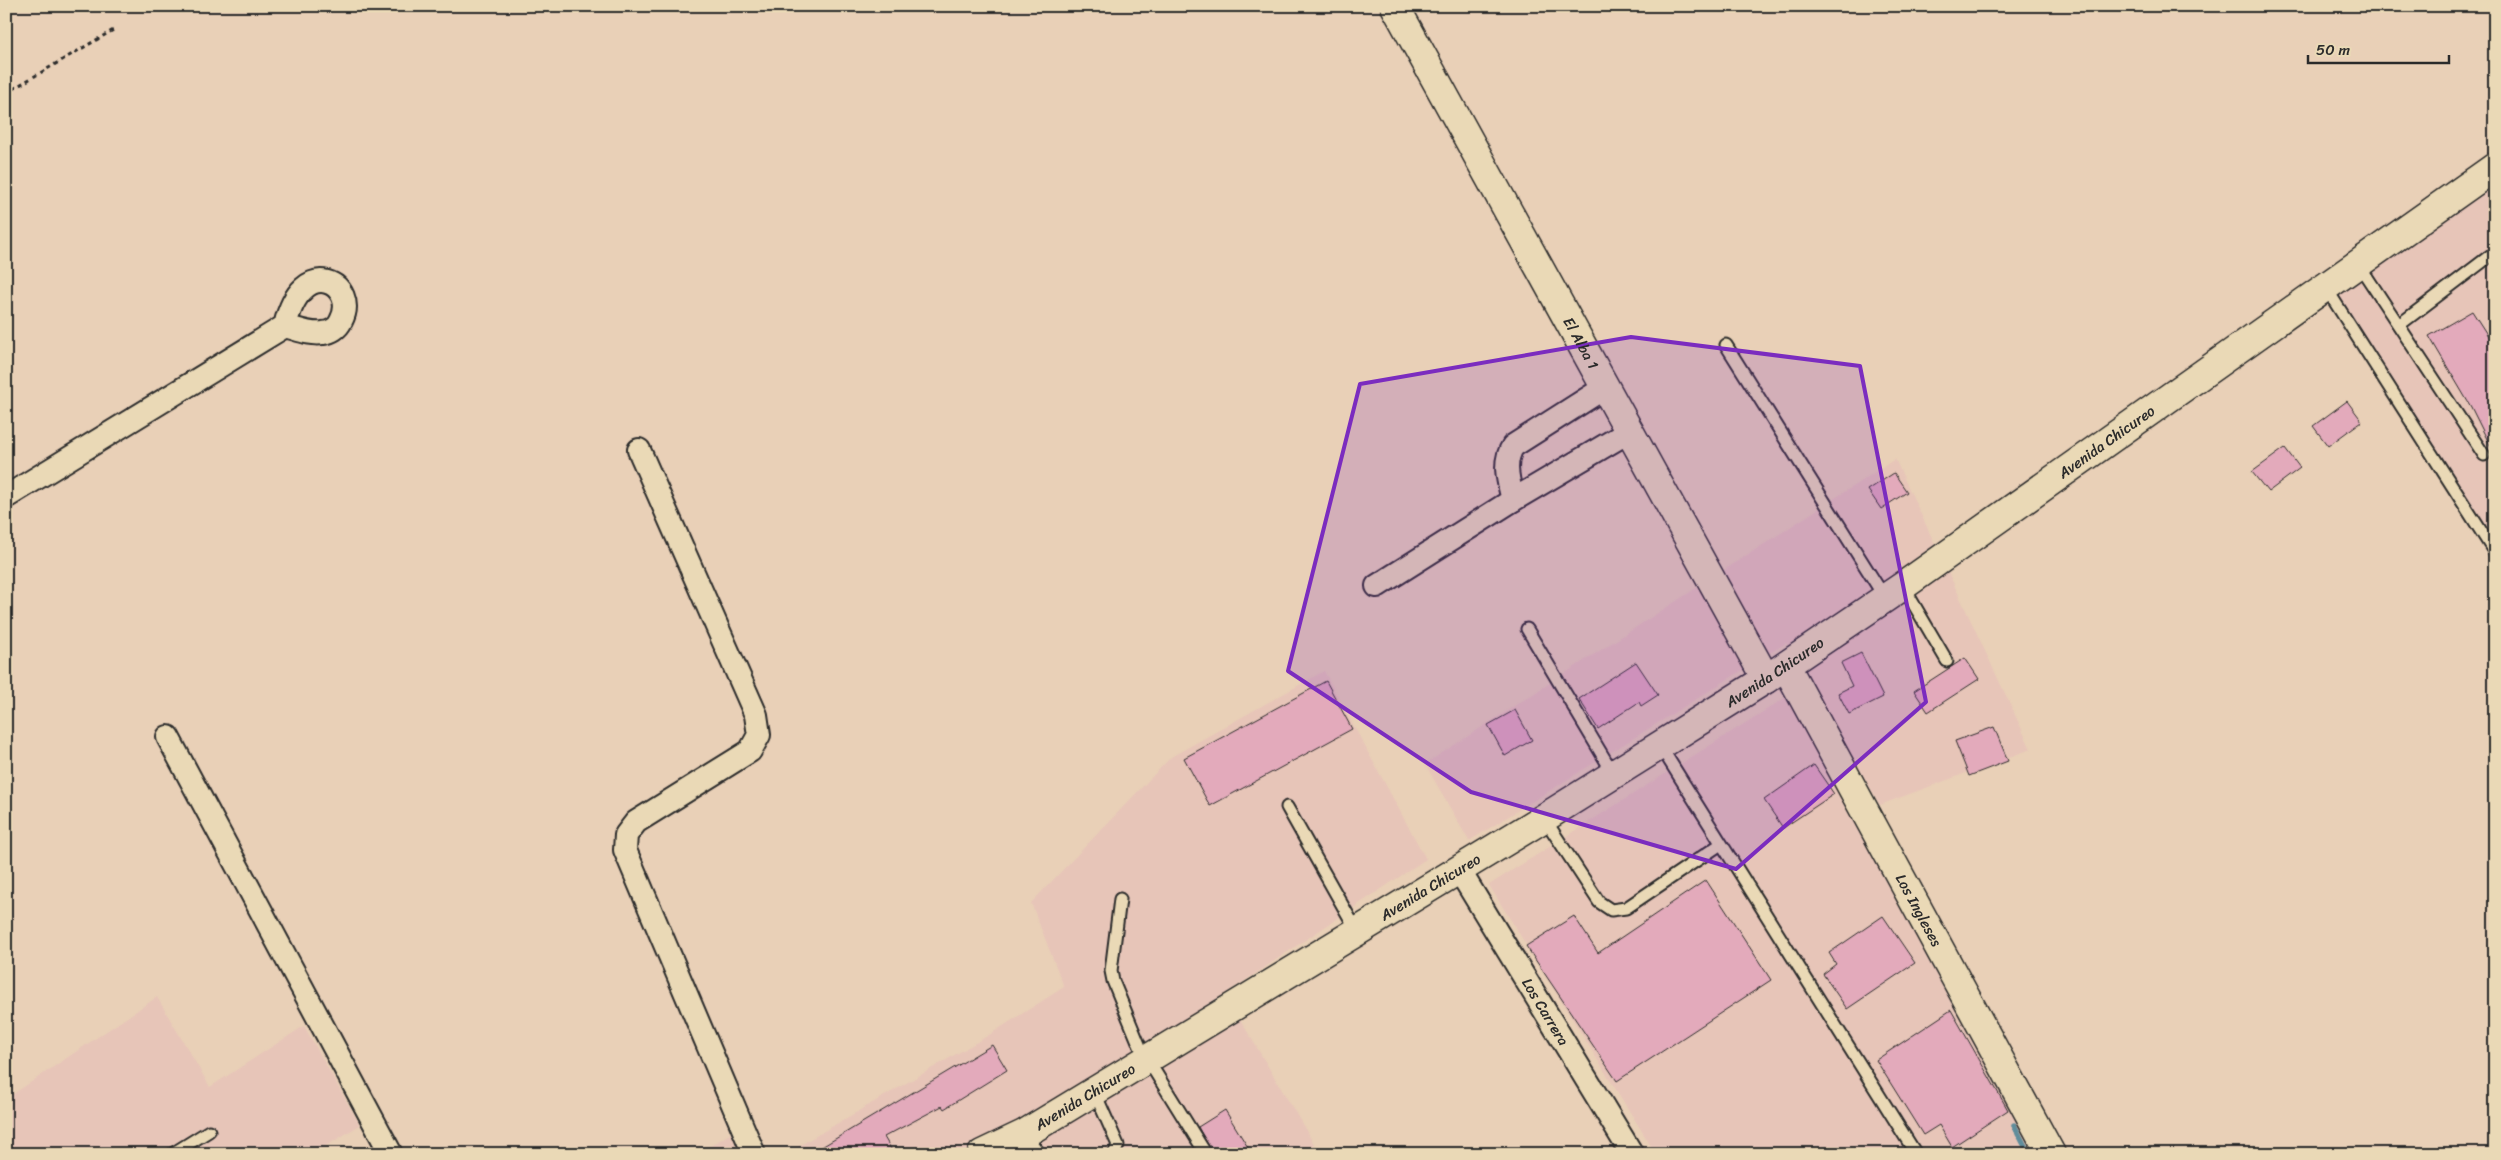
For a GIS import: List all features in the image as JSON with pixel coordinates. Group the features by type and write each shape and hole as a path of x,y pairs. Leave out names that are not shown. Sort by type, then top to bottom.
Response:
{"main road":[{"name":"El Alba 1","path":"1395,6 1628,432 1776,673"},
{"name":"Avenida Chicureo","path":"1006,1154 1032,1144 1094,1091 1544,818 1659,744 1776,673 2359,265 2495,167"},
{"name":"Los Ingleses","path":"1776,673 2051,1154"},
{"name":"Avenida Chicureo","path":"982,1154 1032,1144"}],"street":[{"path":"6,496 285,326"},
{"path":"1513,500 1507,459 1513,446 1604,388"},
{"path":"1377,586 1513,500 1628,432"},
{"path":"639,450 756,715 759,735 750,751 636,822 626,834 625,850 754,1154"},
{"path":"168,737 391,1154"},
{"name":"Los Carrera","path":"1459,870 1632,1154"}],"lane":[{"path":"2398,325 2495,252"},
{"path":"2359,265 2484,455"},
{"path":"2326,288 2495,553"},
{"path":"1726,345 1894,592 1947,661"},
{"path":"1528,629 1613,773"},
{"path":"1659,744 1916,1154"},
{"path":"1287,807 1356,931"},
{"path":"1544,818 1599,902 1611,910 1626,908 1721,844"},
{"path":"1120,899 1111,971 1113,981 1147,1058 1206,1154"},
{"path":"1094,1091 1116,1136 1118,1145 1114,1154"},
{"path":"172,1154 209,1131"}],"path":[{"path":"6,93 115,29"}],"highlighted area":[{"path":"1631,337 1860,366 1926,702 1736,869 1471,792 1288,671 1360,384"}],"shaded area":[{"path":"2495,177 2495,540 2336,291"},
{"path":"1895,459 2031,749 1880,805 1786,643 1469,841 1425,764"},
{"path":"1324,671 1426,859 1225,994 1320,1154 785,1154 989,1035 1064,987 1031,903 1171,757"},
{"path":"1788,696 2035,1154 1656,1154 1489,885"},
{"path":"157,997 210,1087 304,1026 360,1125 313,1154 6,1154 6,1099"},
{"path":"731,1133 739,1154 698,1154"}],"building":[{"path":"2472,311 2495,347 2495,455 2471,407 2429,336"},
{"path":"2347,401 2362,421 2328,446 2313,426"},
{"path":"2285,448 2300,468 2268,492 2252,472"},
{"path":"1894,473 1907,492 1881,509 1868,490"},
{"path":"1861,653 1883,697 1849,714 1838,693 1852,686 1841,663"},
{"path":"1965,658 1979,679 1928,712 1914,691"},
{"path":"1636,662 1658,695 1641,706 1639,702 1598,729 1579,699"},
{"path":"1326,681 1352,729 1210,806 1184,758"},
{"path":"1515,710 1532,740 1505,756 1488,725"},
{"path":"1994,727 2008,761 1969,776 1955,741"},
{"path":"1814,765 1834,794 1783,828 1764,800"},
{"path":"1706,880 1771,980 1617,1081 1526,946 1574,916 1598,953"},
{"path":"1883,916 1915,963 1847,1009 1823,974 1836,964 1829,953"},
{"path":"1951,1010 2008,1110 1952,1147 1939,1125 1923,1135 1876,1060"},
{"path":"992,1045 1007,1070 944,1109 942,1106 884,1137 894,1154 810,1154"},
{"path":"1225,1110 1252,1154 1213,1154 1198,1127"}],"waterway":[{"path":"2014,1125 2029,1154"}]}
